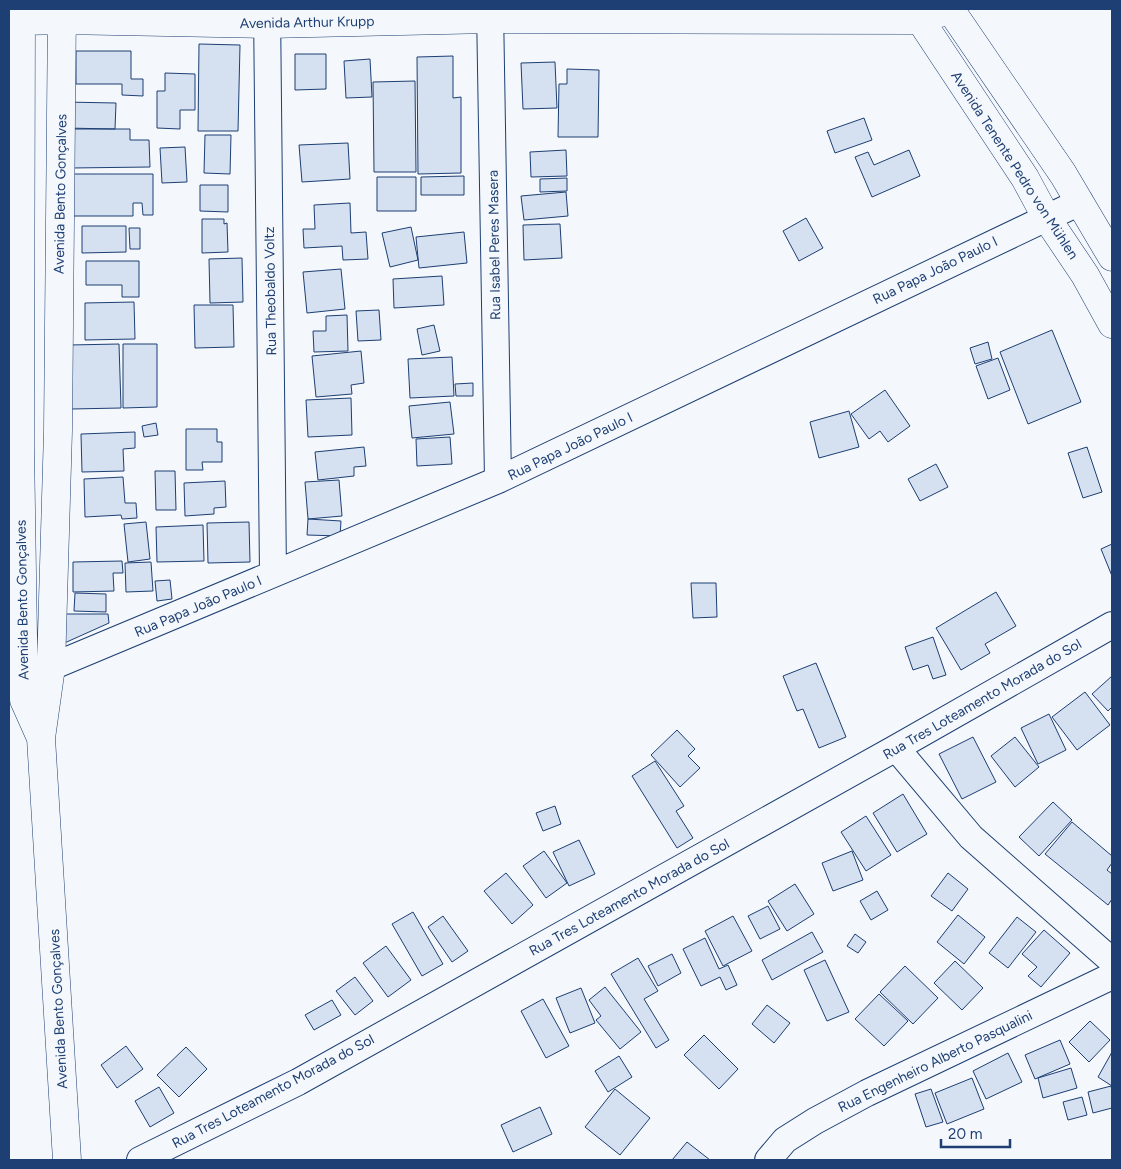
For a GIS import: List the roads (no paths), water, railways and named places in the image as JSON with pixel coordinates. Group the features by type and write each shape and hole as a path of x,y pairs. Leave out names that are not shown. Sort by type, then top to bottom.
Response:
{"main road":[{"name":"Avenida Arthur Krupp","path":"22,15 917,15 950,9"},
{"path":"950,9 1063,174 1112,256"},
{"name":"Avenida Bento Gonçalves","path":"22,15 20,356 14,446 27,699 42,738 68,1160"},
{"name":"Avenida Bento Gonçalves","path":"27,699 51,667 59,354 62,15"},
{"name":"Avenida Tenente Pedro von Mühlen","path":"917,15 1024,178 1046,217 1085,275 1112,324"},
{"path":"20,356 59,354"}],"street":[{"name":"Rua Isabel Peres Masera","path":"490,14 498,480"},
{"name":"Rua Theobaldo Voltz","path":"267,16 274,574"},
{"name":"Rua Papa João Paulo I","path":"51,667 498,480 1080,202"},
{"name":"Rua Tres Loteamento Morada do Sol","path":"140,1160 298,1082 896,748 1112,625"},
{"path":"896,748 971,837 1112,961"},
{"name":"Rua Engenheiro Alberto Pasqualini","path":"768,1160 785,1140 866,1093 1112,976"}]}
